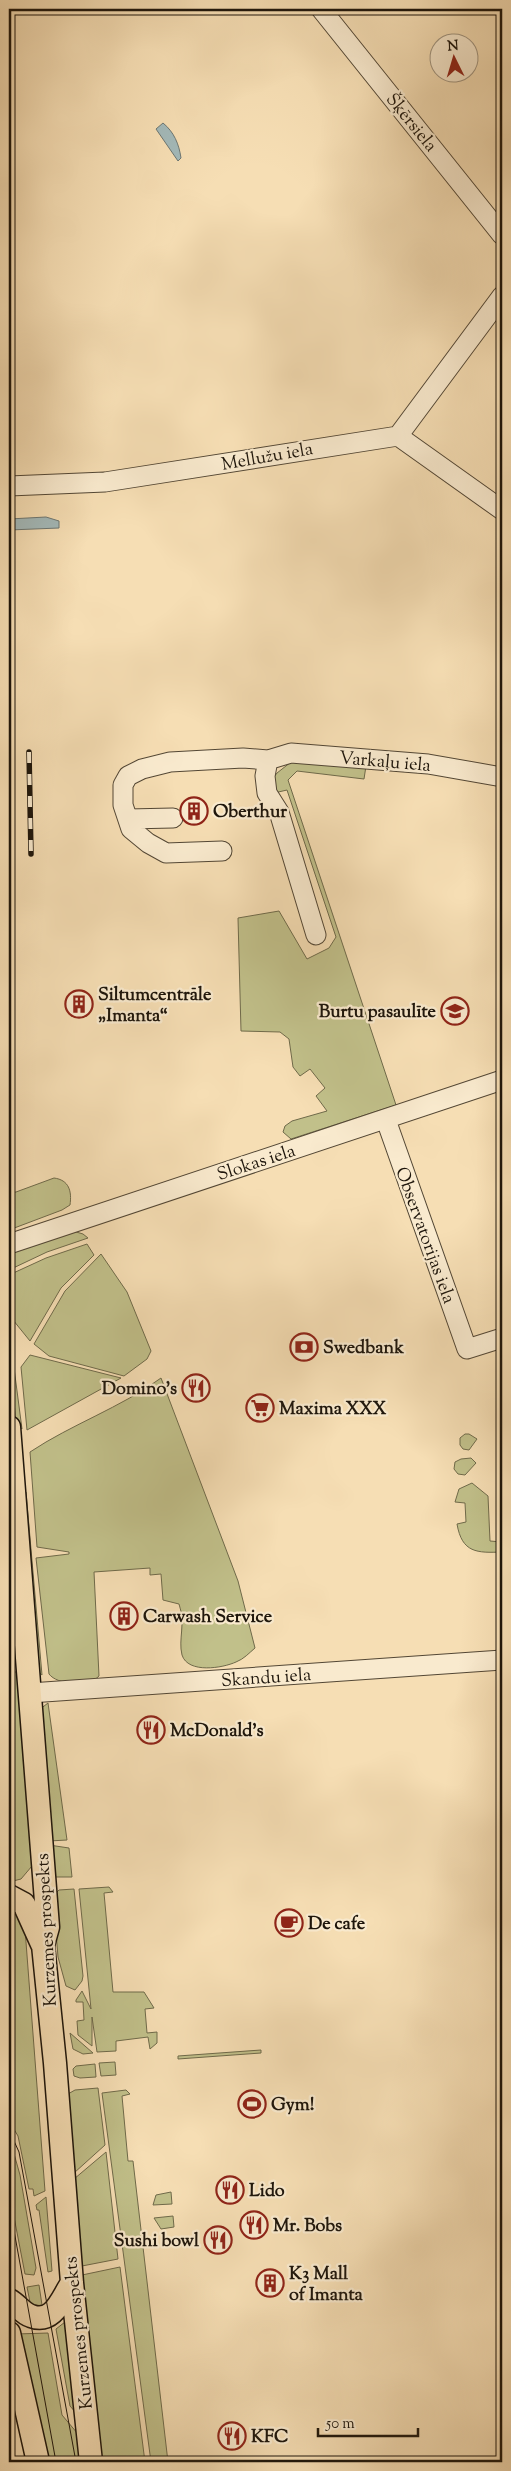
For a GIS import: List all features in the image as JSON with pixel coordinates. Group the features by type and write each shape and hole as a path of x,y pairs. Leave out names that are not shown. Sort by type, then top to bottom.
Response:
{"main road":[{"name":"Kurzemes prospekts","path":"9,1428 48,1927 43,1945 55,2062 72,2283 91,2462"},
{"path":"9,1896 24,1904 43,1945"},
{"path":"9,2300 30,2316 39,2318 55,2311 72,2283"},
{"path":"9,2333 38,2462"}],"street":[{"name":"Šķērsiela","path":"321,9 502,235"},
{"path":"502,296 398,436 502,510"},
{"name":"Mellužu iela","path":"9,486 105,482 398,436"},
{"name":"Varkaļu iela","path":"268,760 291,753 428,764 502,777"},
{"path":"222,851 166,853 148,843 131,829 128,819 124,805 123,785 128,776 142,769 170,762 243,758 268,760 265,776 267,794 279,812 316,935"},
{"path":"128,819 173,818"},
{"name":"Slokas iela","path":"9,1244 502,1080"},
{"name":"Observatorijas iela","path":"386,1120 468,1349 502,1338"},
{"name":"Skandu iela","path":"30,1694 502,1660"}],"shaded area":[{"path":"163,123 173,134 179,148 181,158 178,161 156,129"},
{"path":"46,517 59,521 59,528 9,530 9,519"},
{"path":"291,762 366,766 364,779 297,771 288,780 396,1105 291,1139 283,1132 285,1126 292,1121 327,1111 316,1096 325,1088 310,1069 300,1076 293,1067 289,1039 280,1032 241,1031 238,918 279,911 307,959 329,948 336,937 287,790 274,793 271,781 277,773"},
{"path":"54,1178 63,1181 68,1187 70,1191 70,1205 62,1210 9,1230 9,1193"},
{"path":"73,1231 83,1234 88,1238 47,1252 9,1270 9,1253"},
{"path":"87,1244 94,1255 61,1288 30,1341 9,1315 9,1275 46,1258"},
{"path":"101,1254 127,1292 151,1351 147,1359 124,1376 49,1356 34,1344 65,1291"},
{"path":"30,1355 121,1378 27,1430 21,1367"},
{"path":"14,1368 22,1429 16,1424 13,1391"},
{"path":"161,1378 238,1581 255,1648 242,1659 223,1666 206,1668 191,1665 182,1655 182,1618 179,1604 163,1600 161,1574 150,1575 150,1568 94,1572 99,1676 94,1680 81,1683 66,1682 53,1678 49,1674 36,1558 69,1554 69,1552 37,1547 30,1452 145,1389"},
{"path":"465,1434 469,1434 477,1439 469,1450 463,1449 460,1445 460,1438"},
{"path":"471,1458 476,1463 465,1475 458,1474 454,1469 455,1462"},
{"path":"472,1483 488,1496 490,1541 502,1542 502,1552 485,1552 472,1549 467,1546 459,1534 457,1524 466,1522 465,1503 455,1502 459,1489"},
{"path":"24,1491 26,1492 42,1675 37,1671"},
{"path":"9,1510 20,1664 9,1664"},
{"path":"9,1672 21,1672 32,1866 21,1879 9,1882"},
{"path":"48,1703 67,1840 49,1841 39,1710"},
{"path":"49,1845 69,1848 72,1877 54,1877"},
{"path":"109,1887 113,1892 104,1893 113,1992 144,1992 154,2008 145,2009 147,2033 157,2032 157,2043 150,2049 148,2037 116,2041 116,2051 97,2052 92,2017 92,2046 78,2035 77,2021 84,2020 83,2002 76,2002 76,2000 82,1991 91,2009 79,1889"},
{"path":"74,1889 83,1976 82,1981 75,1990 66,1986 58,1957 53,1896 59,1890"},
{"path":"9,1904 14,1905 25,1929 45,2191 34,2196 33,2189 29,2189 18,2136 9,2121"},
{"path":"70,2033 93,2053 83,2054 73,2049"},
{"path":"261,2050 261,2053 178,2059 178,2056"},
{"path":"115,2062 116,2075 101,2076 99,2063"},
{"path":"95,2064 96,2077 80,2078 74,2076 73,2069 76,2066"},
{"path":"98,2088 105,2145 74,2173 68,2094 75,2090"},
{"path":"126,2090 130,2094 122,2096 128,2161 133,2161 168,2462 151,2462 102,2093"},
{"path":"9,2136 20,2175 36,2268 34,2275 25,2274 9,2191"},
{"path":"106,2152 118,2259 82,2266 74,2179"},
{"path":"171,2192 172,2204 153,2205 156,2195"},
{"path":"46,2197 52,2271 48,2272 39,2210 37,2210 36,2205"},
{"path":"173,2216 174,2227 161,2229 154,2218"},
{"path":"120,2267 145,2462 97,2462 82,2275"},
{"path":"39,2285 42,2305 31,2307 27,2287"},
{"path":"65,2322 69,2324 77,2414 70,2406 56,2329"},
{"path":"48,2333 62,2415 78,2434 81,2462 48,2462 16,2334"}],"tram line":[{"path":"9,2130 19,2152 76,2462"},
{"path":"9,2203 56,2462"}],"railway":[{"path":"29,752 31,854"}],"place":[{"name":"Oberthur","path":"194,811"},
{"name":"Siltumcentrāle „Imanta“","path":"79,1004"},
{"name":"Burtu pasaulīte","path":"455,1011"},
{"name":"Swedbank","path":"304,1347"},
{"name":"Domino's","path":"196,1388"},
{"name":"Maxima XXX","path":"260,1408"},
{"name":"Carwash Service","path":"124,1616"},
{"name":"McDonald's","path":"151,1730"},
{"name":"De cafe","path":"289,1923"},
{"name":"Gym!","path":"252,2104"},
{"name":"Lido","path":"230,2190"},
{"name":"Mr. Bobs","path":"254,2225"},
{"name":"Sushi bowl","path":"218,2240"},
{"name":"K3 Mall of Imanta","path":"270,2283"},
{"name":"KFC","path":"232,2436"}]}
